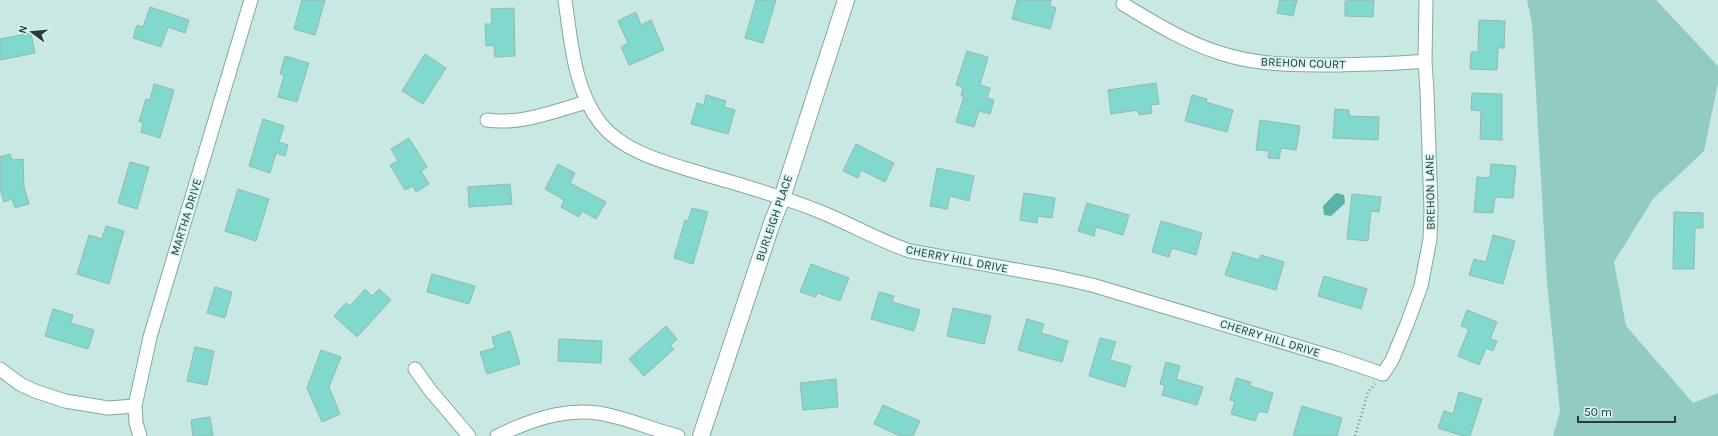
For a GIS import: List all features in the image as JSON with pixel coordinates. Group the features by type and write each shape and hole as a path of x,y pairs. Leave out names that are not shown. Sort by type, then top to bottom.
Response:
{"street":[{"name":"MARTHA DRIVE","path":"140,436 136,423 135,406 150,337 250,0"},
{"name":"CHERRY HILL DRIVE","path":"565,0 573,50 582,90 587,102 600,122 611,135 638,152 821,212 893,246 910,251 1056,277 1092,285 1339,359 1383,374"},
{"name":"BURLEIGH PLACE","path":"701,436 772,223 782,198 846,0"},
{"name":"BREHON LANE","path":"1383,374 1392,360 1421,286 1430,239 1431,210 1425,61 1426,0"},
{"name":"BREHON COURT","path":"1123,4 1198,45 1220,53 1256,61 1302,65 1397,64 1425,61"},
{"path":"487,120 503,122 532,118 587,102"},
{"path":"0,369 20,384 35,391 66,401 108,408 135,406"},
{"path":"415,369 430,390 469,436"},
{"path":"498,436 541,417 565,412 577,412 601,413 615,416 678,436"}],"path":[{"path":"1355,436 1368,392 1383,374"}],"shaded area":[{"path":"1527,0 1656,0 1718,66 1718,83 1704,151 1653,199 1614,262 1626,326 1693,403 1718,393 1718,436 1553,436 1560,411 1547,283 1532,24"},
{"path":"1336,193 1344,195 1345,203 1331,216 1324,215 1323,206"}],"building":[{"path":"302,0 325,0 315,35 294,29"},
{"path":"756,0 776,0 763,43 745,38"},
{"path":"1017,0 1051,0 1050,6 1056,8 1050,29 1012,19"},
{"path":"1280,0 1297,0 1293,16 1277,13"},
{"path":"1374,0 1373,17 1345,16 1345,1"},
{"path":"150,7 189,20 185,33 168,27 161,47 133,38 137,25 143,27"},
{"path":"514,8 515,56 495,57 494,45 486,46 485,24 492,24 491,9"},
{"path":"636,12 641,25 651,20 664,50 629,65 621,47 628,43 618,21"},
{"path":"1479,20 1505,21 1504,48 1498,48 1497,70 1470,69 1471,52 1478,52"},
{"path":"31,33 35,53 0,60 0,39"},
{"path":"967,51 988,57 980,85 990,88 987,98 994,100 990,114 979,111 974,127 956,122 964,96 961,96 963,87 956,85"},
{"path":"425,54 446,68 423,104 402,91"},
{"path":"285,56 309,63 297,102 278,97 284,75 280,74"},
{"path":"1156,83 1159,104 1151,105 1152,113 1139,115 1138,110 1111,114 1108,90"},
{"path":"154,84 174,90 160,138 141,132 143,123 139,121 146,99 150,100"},
{"path":"1472,93 1502,94 1502,140 1480,139 1481,111 1471,110"},
{"path":"706,95 726,101 724,107 735,110 728,134 691,124 697,103 704,105"},
{"path":"1192,95 1207,99 1206,102 1233,110 1227,132 1185,121"},
{"path":"1335,109 1349,110 1349,116 1379,117 1378,140 1333,138"},
{"path":"263,119 284,126 279,142 288,145 285,156 276,153 270,173 249,166"},
{"path":"1260,120 1300,126 1296,150 1281,148 1279,159 1268,158 1269,151 1256,150"},
{"path":"409,138 427,167 421,171 429,184 416,192 413,186 405,190 390,165 398,161 391,149"},
{"path":"856,144 894,163 885,182 861,170 858,178 843,171"},
{"path":"10,154 12,160 23,159 24,187 29,204 15,208 12,199 4,202 0,189 0,157"},
{"path":"130,162 149,167 137,209 118,203"},
{"path":"558,164 575,173 570,183 606,202 596,219 582,211 579,217 561,207 564,200 545,189"},
{"path":"1491,164 1516,166 1513,198 1495,197 1493,213 1474,212 1477,177 1490,178"},
{"path":"937,168 974,176 969,201 950,196 947,209 930,206"},
{"path":"510,184 512,204 469,207 468,187"},
{"path":"238,189 269,199 256,241 225,231"},
{"path":"1024,193 1055,198 1052,218 1038,216 1037,223 1020,220"},
{"path":"1352,194 1381,197 1379,212 1371,211 1368,241 1347,239"},
{"path":"1087,203 1129,215 1123,235 1096,227 1094,236 1078,231"},
{"path":"692,208 708,212 693,264 674,258 685,220 688,221"},
{"path":"1674,212 1703,213 1703,228 1695,228 1694,269 1673,269"},
{"path":"1161,221 1202,233 1196,255 1172,248 1169,257 1152,252"},
{"path":"106,226 124,231 109,284 77,274 89,235 102,239"},
{"path":"1493,235 1515,241 1503,284 1469,275 1474,259 1486,262"},
{"path":"1233,252 1259,260 1261,255 1284,262 1276,290 1225,275"},
{"path":"811,264 849,278 840,301 817,293 816,297 800,292"},
{"path":"432,274 475,286 469,304 427,292"},
{"path":"1324,276 1367,289 1361,309 1318,296"},
{"path":"215,287 232,292 225,318 207,313"},
{"path":"365,289 372,296 379,289 391,300 357,337 334,316 346,303 350,306"},
{"path":"879,292 894,296 892,302 920,310 914,331 871,319"},
{"path":"953,308 991,316 984,344 947,336"},
{"path":"53,309 73,315 71,323 94,330 88,349 45,336"},
{"path":"1467,310 1497,322 1490,339 1497,341 1493,351 1486,348 1479,365 1458,356 1469,329 1461,326"},
{"path":"1027,319 1044,324 1041,333 1068,341 1062,362 1018,350"},
{"path":"666,326 677,339 670,346 674,349 644,376 629,359"},
{"path":"510,331 520,364 487,374 480,352 495,348 492,337"},
{"path":"1100,338 1116,342 1110,360 1131,366 1125,387 1089,376"},
{"path":"559,339 602,341 601,363 558,361"},
{"path":"195,347 214,351 207,385 187,381"},
{"path":"321,350 341,357 329,387 340,414 322,422 307,388"},
{"path":"1166,362 1180,366 1176,379 1203,387 1197,405 1162,395 1165,385 1160,384"},
{"path":"1236,378 1251,382 1250,386 1273,393 1267,413 1259,411 1255,421 1231,414 1235,401 1230,400"},
{"path":"836,379 838,407 803,410 800,383"},
{"path":"1459,392 1482,399 1470,436 1463,436 1438,428 1444,411 1453,414"},
{"path":"883,405 920,421 913,436 900,436 874,424"},
{"path":"1302,406 1342,418 1337,436 1293,436"},
{"path":"210,417 213,436 193,436 191,420"}]}
